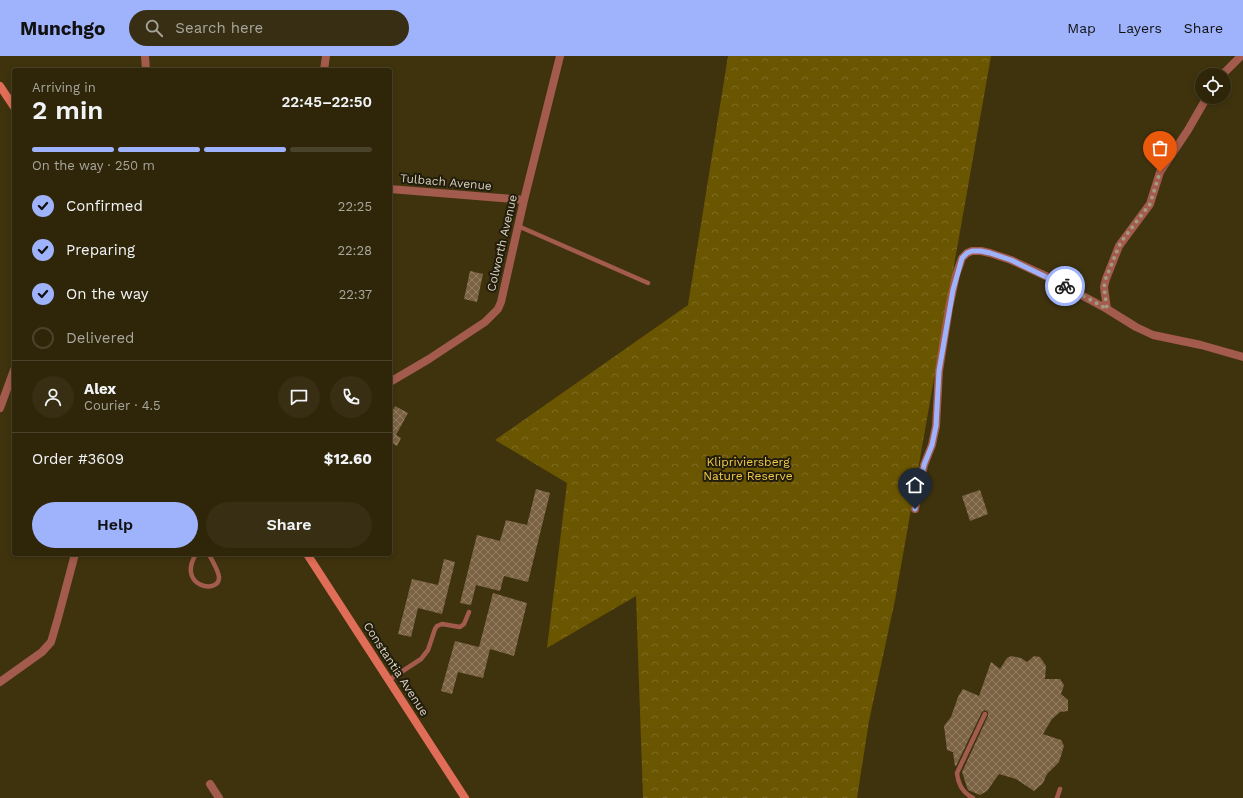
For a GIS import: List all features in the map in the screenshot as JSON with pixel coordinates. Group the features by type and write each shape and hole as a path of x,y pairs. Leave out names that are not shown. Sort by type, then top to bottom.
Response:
{"street":[{"path":"145,56 146,68"},
{"path":"324,68 326,56"},
{"name":"Colworth Avenue","path":"392,381 485,322 494,314 501,302 524,200 560,56"},
{"path":"1229,68 1242,56"},
{"path":"0,86 12,104"},
{"path":"1107,309 1104,287 1106,278 1119,246 1150,204 1160,172 1188,130 1203,104"},
{"name":"Tulbach Avenue","path":"392,189 524,200"},
{"path":"915,509 924,465 932,445 936,426 939,371 953,290 962,258 967,253 972,251 981,251 997,255 1048,277 1107,309 1136,327 1153,335 1201,345 1243,357"},
{"path":"0,408 12,375"},
{"path":"0,682 42,652 50,642 74,556"},
{"name":"Constantia Avenue","path":"308,556 465,798"},
{"path":"210,784 219,798"}],"lane":[{"path":"518,226 648,283"},
{"path":"195,556 192,562 191,574 196,583 205,586 216,584 219,578 218,572 210,556"},
{"path":"389,680 425,655 438,626 442,624 460,627 464,624 468,612"},
{"path":"973,798 962,789 957,773 985,714"},
{"path":"1057,798 1060,789"}],"green space":[{"name":"Klipriviersberg Nature Reserve","path":"728,56 991,56 895,600 869,721 857,798 643,798 636,596 547,648 567,483 495,440 688,305"}],"building":[{"path":"470,271 483,274 477,302 464,299"},
{"path":"395,406 408,413 396,435 401,438 397,446 392,443 392,412"},
{"path":"536,489 550,493 528,582 504,576 500,591 476,585 471,605 460,603 477,535 500,541 506,520 527,525"},
{"path":"980,490 988,514 970,521 962,496"},
{"path":"444,559 455,562 442,614 418,608 411,637 398,634 412,579 438,585"},
{"path":"493,593 527,603 514,656 490,649 483,678 458,672 452,694 441,691 455,641 479,647"},
{"path":"1011,656 1021,658 1027,662 1034,656 1040,657 1046,666 1045,679 1060,679 1064,685 1061,694 1068,700 1068,711 1060,712 1052,719 1043,734 1061,740 1064,746 1059,762 1047,774 1043,783 1034,791 1016,779 999,774 987,791 980,795 968,790 962,772 988,716 988,712 985,710 982,712 956,766 953,752 947,750 944,726 951,717 958,697 963,689 979,696 991,662 1000,669 1007,658"}],"way so far":[{"path":"1065,286 1107,309 1104,296 1106,278 1119,246 1130,229 1150,204 1160,172"}],"route":[{"path":"915,509 924,465 932,445 936,426 939,371 949,308 956,276 962,258 967,253 972,251 990,253 1011,260 1065,286"}]}
